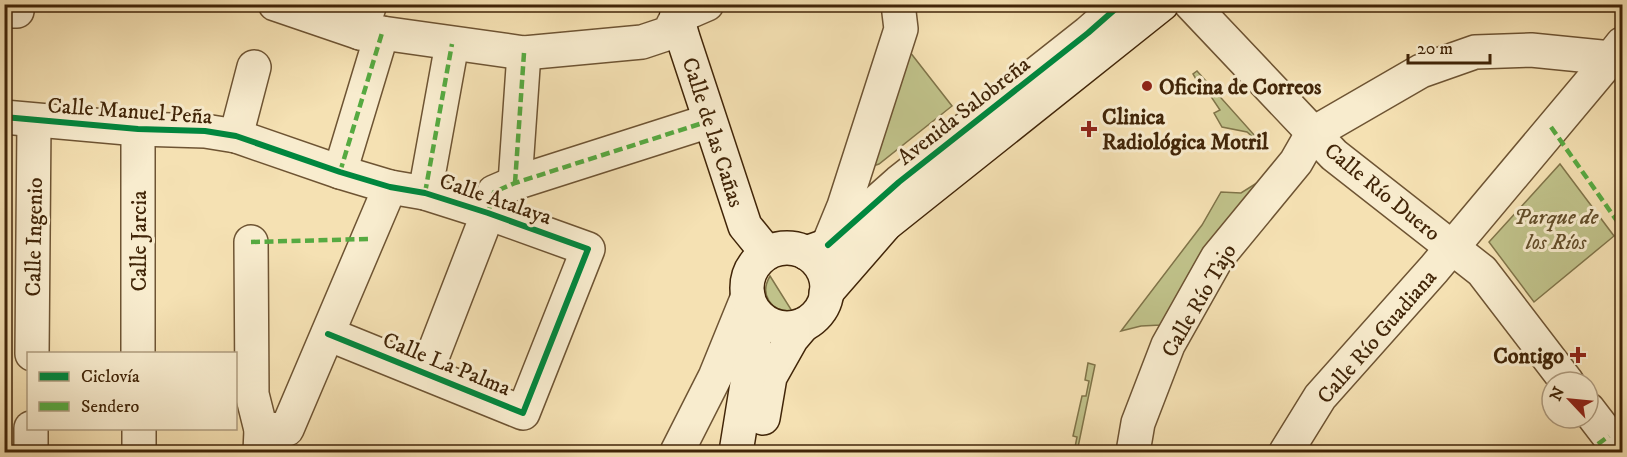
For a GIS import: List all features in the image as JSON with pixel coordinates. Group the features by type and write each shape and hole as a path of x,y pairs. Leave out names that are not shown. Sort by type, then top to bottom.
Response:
{"street":[{"path":"4,10 17,11 18,4"},
{"path":"276,4 367,17 452,44 524,53 642,42 669,33 687,9"},
{"path":"753,306 767,323 791,328 802,325 814,317 822,306 826,293 826,281 816,260 817,249 844,206 901,29 898,4"},
{"name":"Calle Río Duero","path":"1191,4 1334,155 1482,271 1558,370"},
{"name":"Calle de las Cañas","path":"687,9 709,121 745,226 767,253"},
{"name":"Avenida Salobreña","path":"817,249 1088,33 1131,9"},
{"name":"Avenida Salobreña","path":"826,293 886,224 1131,9"},
{"path":"340,172 367,17"},
{"path":"425,193 452,44"},
{"path":"1312,134 1421,71 1475,52 1617,51"},
{"name":"Calle Río Guadiana","path":"1286,453 1320,397 1453,247 1551,127 1617,51"},
{"path":"515,183 524,53"},
{"name":"Calle Manuel Peña","path":"236,136 254,67"},
{"name":"Calle Manuel Peña","path":"19,119 138,129 205,131 236,136 390,187"},
{"name":"Calle Ingenio","path":"19,119 32,352"},
{"path":"426,373 494,192 515,183 709,121"},
{"name":"Calle Jarcia","path":"138,129 138,352"},
{"name":"Calle Río Tajo","path":"1133,453 1138,423 1168,345 1217,258 1296,162 1312,134"},
{"path":"251,242 252,394 260,441 287,429 390,187"},
{"name":"Calle Atalaya","path":"390,187 425,193 588,249"},
{"name":"Avenida Salobreña","path":"817,249 886,224"},
{"path":"736,453 753,306 747,285 752,268 767,253 782,248 817,249"},
{"name":"Calle La Palma","path":"328,334 523,413 588,249"},
{"path":"676,453 753,306"},
{"path":"758,453 770,376 802,325"},
{"path":"1600,425 1621,453"},
{"path":"31,453 32,430"},
{"path":"139,430 139,453"}],"green space":[{"path":"906,47 952,106 879,164 873,166"},
{"path":"1197,71 1256,137 1255,139 1247,132 1222,127 1214,113 1220,110 1208,92 1204,93 1193,74"},
{"name":"Parque de los Ríos","path":"1560,164 1614,236 1534,302 1489,242"},
{"path":"1260,181 1216,233 1194,265 1161,325 1141,326 1121,331 1202,225 1221,192 1241,193"},
{"path":"770,276 792,311 778,309 769,301 766,290"},
{"path":"1088,363 1095,365 1077,452 1074,452 1077,437 1073,436 1082,396 1086,396 1089,381 1085,380"}],"marked path":[{"path":"368,10 370,4"},
{"path":"340,172 382,33"},
{"path":"425,193 452,44"},
{"path":"515,183 524,53"},
{"path":"488,213 494,192 515,183 709,121"},
{"path":"1551,127 1622,228"},
{"path":"251,242 369,239"},
{"path":"1587,452 1609,436"}],"cycle path":[{"path":"828,245 899,182 1088,33 1121,4"},
{"path":"4,117 138,129 205,131 236,136 340,172 390,187 425,193 488,213 588,249 523,413 328,334"}],"place":[{"name":"Oficina de Correos","path":"1147,86"},
{"name":"Clinica Radiológica Motril","path":"1089,129"},
{"name":"Contigo","path":"1578,355"}]}
